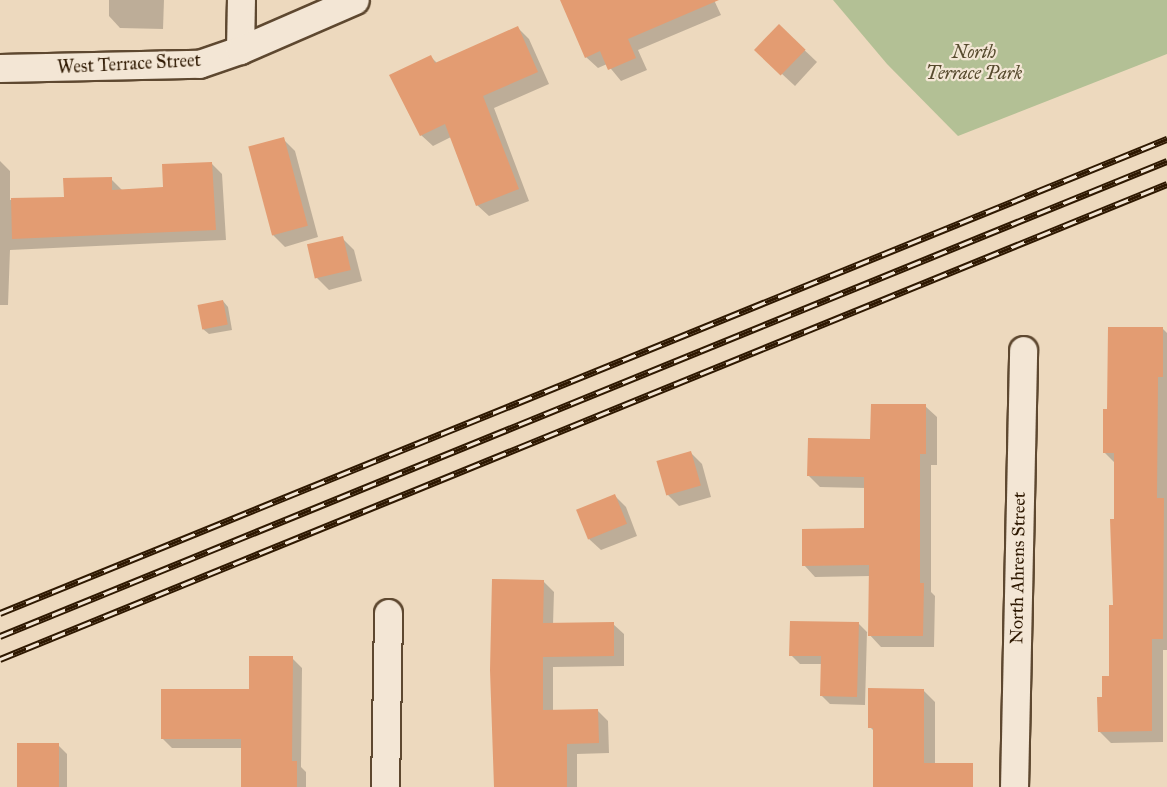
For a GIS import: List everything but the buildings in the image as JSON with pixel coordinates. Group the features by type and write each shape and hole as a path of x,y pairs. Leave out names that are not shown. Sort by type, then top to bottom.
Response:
{"street":[{"path":"240,50 241,0"},
{"name":"West Terrace Street","path":"0,68 199,64 240,50 355,0"},
{"name":"North Ahrens Street","path":"1014,787 1023,350"},
{"path":"385,787 388,613"}],"green space":[{"name":"North Terrace Park","path":"833,0 1167,0 1167,54 958,136 887,64"}],"railway":[{"path":"0,613 1167,139"},
{"path":"0,636 1167,161"},
{"path":"0,659 1167,184"}]}
